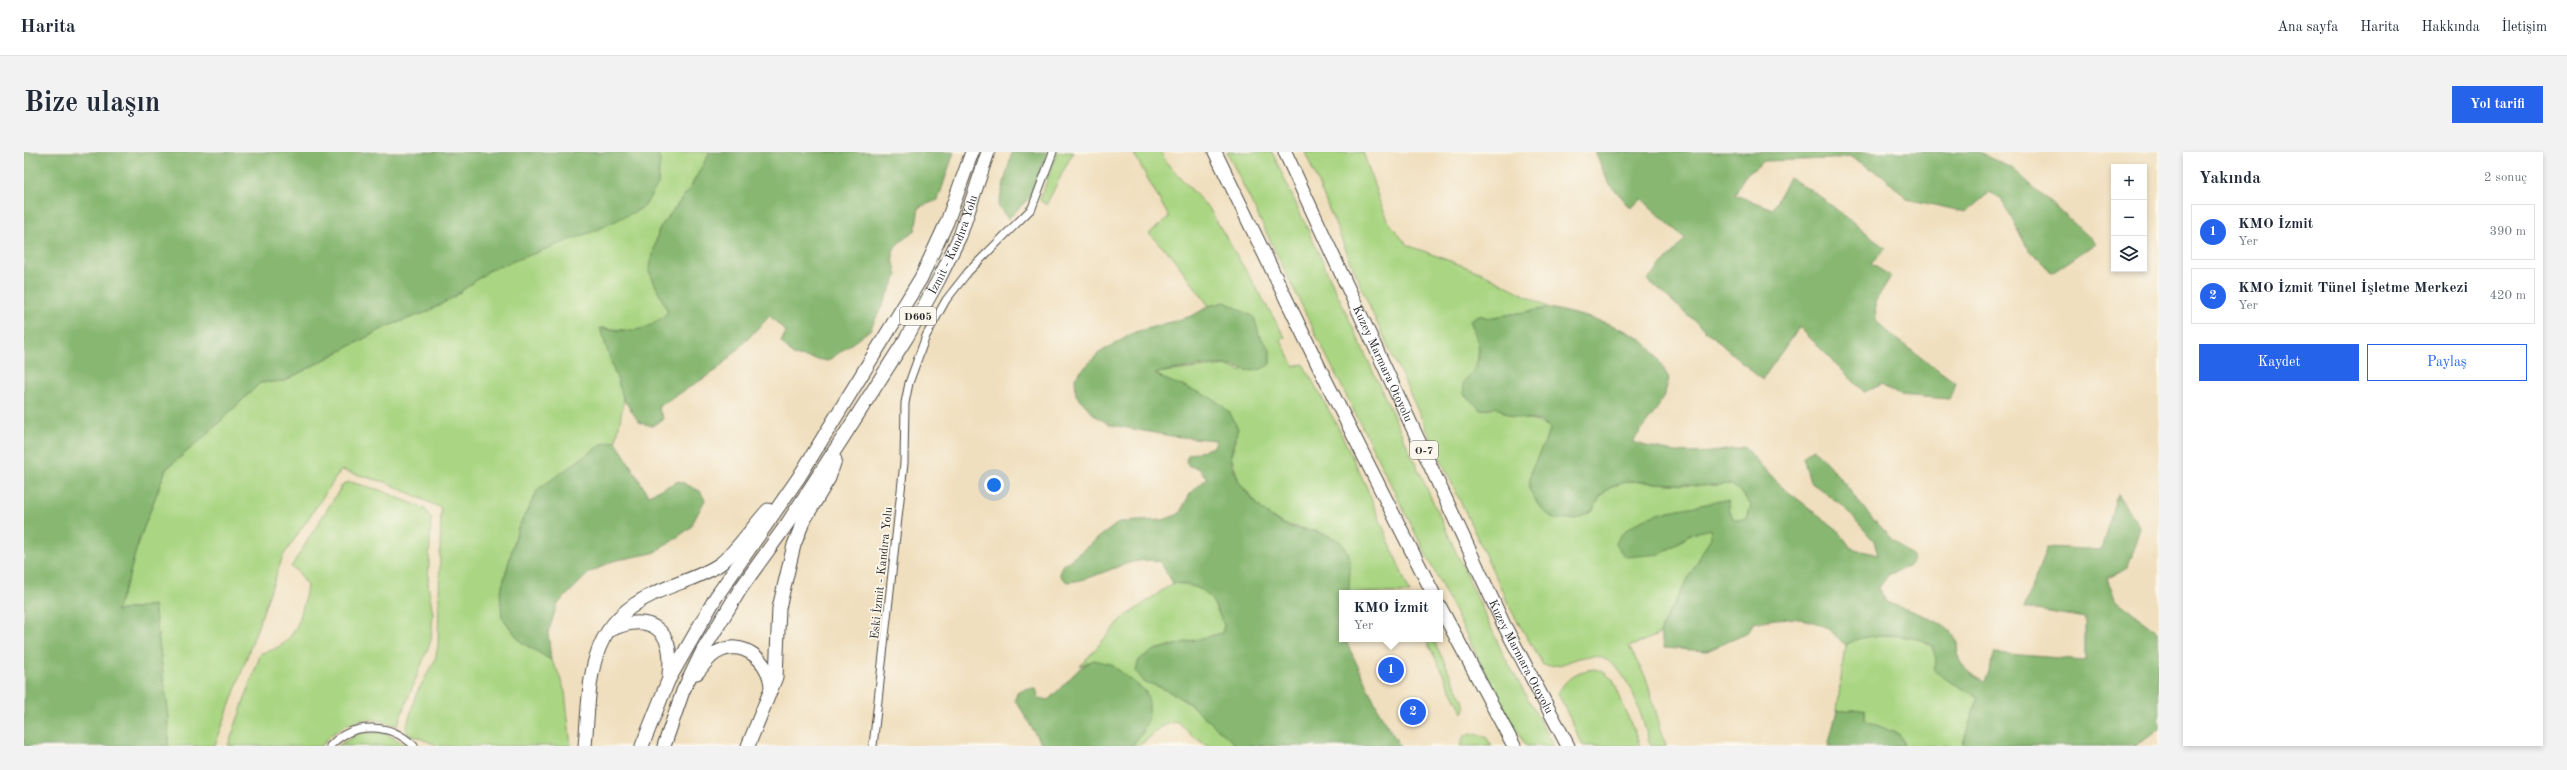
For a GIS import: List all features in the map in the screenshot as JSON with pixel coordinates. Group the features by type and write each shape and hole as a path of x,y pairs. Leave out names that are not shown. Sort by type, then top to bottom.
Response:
{"highway":[{"path":"642,746 668,681 716,597 799,477 921,278 948,222 972,152"},
{"name":"İzmit - Kandıra Yolu","path":"844,436 907,337 939,279 960,236 988,152"},
{"path":"1215,152 1320,369 1431,590"},
{"name":"Kuzey Marmara Otoyolu","path":"1285,152 1504,626 1568,746"},
{"path":"748,746 776,677 779,608 794,544 803,522 829,478 844,436"},
{"path":"664,746 683,691 702,652 741,588 788,524 844,436"},
{"path":"585,746 595,660 600,644 608,631 633,603 700,576 720,564 799,477"},
{"path":"1443,613 1514,746"},
{"path":"608,631 631,622 641,622 661,631 667,639 670,652 668,681"},
{"path":"683,691 717,652 738,648 759,659 771,678 772,689"}],"street":[{"name":"Eski İzmit - Kandıra Yolu","path":"873,746 904,463 905,403 909,382 926,336 946,300 1004,234 1032,208 1053,152"},
{"path":"330,746 350,732 366,728 383,729 399,734 414,746"}],"green space":[{"path":"24,152 657,152 660,159 658,184 644,207 597,230 490,270 452,298 427,312 388,326 284,381 260,383 203,438 166,469 138,543 128,580 116,611 154,605 169,718 168,746 24,746"},
{"path":"657,152 710,152 690,188 659,229 649,271 668,312 651,325 637,330 600,328 624,400 616,441 602,444 518,528 501,591 502,617 521,642 551,660 558,672 565,692 571,746 439,746 409,734 406,729 416,694 435,660 438,646 441,508 388,483 341,470 283,556 215,746 168,746 169,718 154,605 116,611 128,580 138,543 166,469 203,438 260,383 284,381 388,326 427,312 452,298 490,270 519,258 660,159"},
{"path":"710,152 954,152 938,200 919,207 915,231 894,249 893,259 897,276 870,330 828,361 793,355 781,342 786,332 770,316 717,370 658,407 663,419 652,426 639,422 624,400 600,328 637,330 652,324 668,312 649,271 659,229 690,188"},
{"path":"1012,152 1047,152 1030,197 1008,219 998,206"},
{"path":"1057,152 1073,152 1046,205 1040,200"},
{"path":"1133,152 1161,152 1166,162 1210,210 1285,337 1281,341 1294,366 1303,364 1337,425 1366,486 1409,590 1349,590 1349,588 1320,532 1283,524 1263,511 1239,482 1231,456 1236,440 1187,387 1169,382 1155,373 1225,365 1241,371 1270,350 1259,335 1254,317 1225,302 1209,306 1172,256 1149,234 1169,217"},
{"path":"1227,152 1272,152 1503,654 1554,746 1526,746 1495,692 1327,357"},
{"path":"1305,152 1363,152 1379,200 1389,222 1407,245 1485,274 1549,308 1488,318 1479,315 1478,357 1475,370 1491,400 1503,411 1510,415 1551,428 1543,447 1593,510 1601,495 1612,486 1630,481 1700,486 1731,484 1742,493 1751,505 1747,520 1734,520 1730,512 1728,501 1654,515 1661,554 1692,534 1710,528 1712,537 1664,622 1660,634 1629,647 1646,678 1666,746 1651,746 1630,687 1621,673 1611,663 1599,657 1584,657 1560,665 1543,665 1511,610 1371,310"},
{"path":"1595,152 1979,152 2013,169 2096,243 2052,273 2027,247 2001,199 1990,192 1966,212 1907,199 1882,175 1849,156 1832,159 1764,161 1744,177 1735,195 1773,209 1789,177 1818,195 1886,248 1871,264 1891,276 1875,302 1876,321 1896,339 1956,383 1949,399 1899,395 1881,385 1864,392 1799,327 1762,380 1648,280 1685,239 1642,199 1631,208 1608,182"},
{"path":"1225,302 1254,317 1259,335 1270,350 1270,364 1252,371 1231,366 1218,365 1179,369 1155,374 1212,398 1229,412 1238,428 1231,455 1232,464 1241,485 1257,505 1283,524 1327,535 1343,544 1349,555 1350,565 1349,590 1339,590 1339,642 1346,642 1381,715 1400,746 1237,746 1189,703 1161,687 1144,682 1136,671 1139,659 1155,650 1222,633 1224,625 1211,599 1206,594 1194,587 1173,583 1160,562 1149,560 1126,564 1079,580 1067,582 1060,576 1061,567 1119,522 1163,520 1179,514 1190,494 1207,478 1198,468 1189,466 1186,461 1188,455 1214,447 1216,440 1171,436 1111,425 1096,417 1076,395 1075,377 1099,353 1135,332 1192,316 1209,306"},
{"path":"1549,308 1607,323 1629,332 1644,341 1659,362 1669,378 1666,389 1659,406 1633,442 1662,450 1688,453 1714,452 1744,447 1782,487 1838,530 1851,548 1878,555 1874,541 1843,506 1810,482 1803,457 1813,449 1838,476 1885,533 1913,556 1912,565 1888,575 1879,588 1886,602 1925,616 1944,626 1952,633 1957,641 1958,657 1963,666 1984,682 1995,653 2085,660 2085,618 2024,608 2047,547 2101,550 2117,494 2141,528 2128,567 2107,578 2115,599 2158,632 2159,729 2136,746 1962,746 1978,697 1949,681 1933,670 1936,660 1932,645 1900,636 1877,635 1855,640 1845,645 1824,626 1805,620 1787,618 1753,623 1748,633 1707,651 1664,648 1660,634 1664,622 1711,537 1710,529 1691,534 1661,554 1626,557 1615,545 1623,533 1633,525 1646,518 1661,513 1719,501 1728,501 1730,512 1734,520 1747,520 1751,505 1742,493 1731,484 1700,486 1630,481 1612,486 1601,495 1593,510 1577,519 1554,519 1540,508 1529,489 1531,471 1551,428 1541,421 1517,418 1495,407 1481,410 1464,394 1463,382 1475,367 1479,353 1470,320 1479,315 1488,318"},
{"path":"616,441 648,495 679,481 700,491 705,500 690,528 668,544 653,553 613,561 589,573 557,605 548,633 551,660 521,642 502,617 500,594 518,528 538,489 602,444"},
{"path":"350,482 380,490 425,509 431,518 428,584 433,614 431,640 397,726 376,720 353,723 338,730 326,740 322,746 228,746 261,653 273,650 290,637 303,609 307,586 298,571 291,567 343,484"},
{"path":"1173,583 1194,587 1201,590 1211,599 1224,625 1222,633 1155,650 1144,682 1171,693 1183,700 1205,717 1237,746 1208,746 1191,735 1178,722 1170,723 1164,726 1143,742 1138,745 1131,746 1144,731 1094,660 1080,666 1123,618"},
{"path":"1882,635 1918,638 1932,645 1939,665 1948,678 1978,697 1962,746 1904,746 1900,735 1865,720 1865,710 1837,711 1845,645 1859,638"},
{"path":"1427,642 1434,642 1463,700 1465,709 1463,713"},
{"path":"1094,660 1111,664 1145,691 1148,699 1149,714 1145,728 1131,746 1043,746 1015,700 1017,693 1026,689 1036,689 1039,698 1048,700 1075,673 1087,663"},
{"path":"1595,669 1605,673 1613,680 1640,746 1583,746 1558,693 1565,683 1573,676 1583,671"},
{"path":"1865,709 1865,720 1900,735 1904,746 1828,746 1837,711"},
{"path":"374,732 387,734 407,746 337,746 360,733"},
{"path":"1472,733 1486,737 1492,746 1460,746 1464,736"}],"place":[{"name":"KMO İzmit","path":"1391,670"},
{"name":"KMO İzmit Tünel İşletme Merkezi","path":"1413,712"}]}
